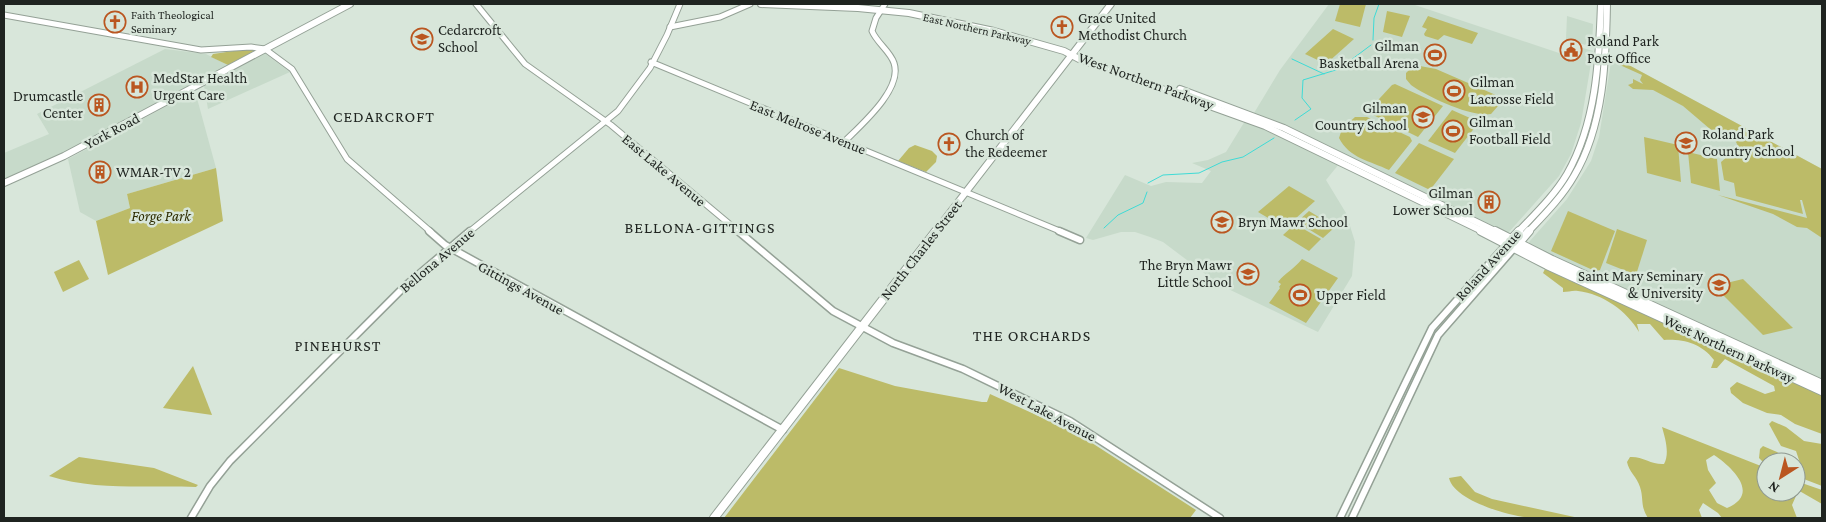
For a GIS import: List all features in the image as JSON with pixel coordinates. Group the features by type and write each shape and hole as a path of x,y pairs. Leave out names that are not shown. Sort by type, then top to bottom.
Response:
{"main road":[{"name":"York Road","path":"4,183 64,156 350,4"},
{"name":"East Northern Parkway","path":"761,4 881,10 976,26 1072,54"},
{"name":"North Charles Street","path":"714,518 1111,4"},
{"name":"Roland Avenue","path":"1513,244 1561,182 1583,140 1600,46 1601,4"},
{"name":"Roland Avenue","path":"1513,244 1566,188 1587,151 1594,126 1606,45 1607,4"},
{"name":"West Northern Parkway","path":"1072,54 1265,126 1822,391"},
{"name":"West Northern Parkway","path":"1513,244 1822,384"}],"street":[{"name":"East Lake Avenue","path":"476,4 525,64 607,122 818,300 862,327"},
{"name":"Bellona Avenue","path":"191,518 210,486 230,461 391,299 449,248 607,122 629,100 670,28 680,4"},
{"path":"670,28 720,17 750,4"},
{"path":"844,142 890,90 895,80 896,70 894,62 879,44 872,31 885,4"},
{"path":"4,15 201,50 251,47 265,49"},
{"name":"Gittings Avenue","path":"265,49 292,69 347,159 449,248 782,430"},
{"name":"East Melrose Avenue","path":"651,62 1080,240"},
{"name":"Roland Avenue","path":"1340,518 1432,328 1465,291 1513,244"},
{"name":"Roland Avenue","path":"1352,518 1438,335 1473,295 1513,244"},
{"path":"1465,291 1473,295"},
{"name":"West Lake Avenue","path":"862,327 904,347 963,369 1070,421 1220,518"}],"shaded area":[{"name":"Gilman Country School","path":"1329,4 1412,4 1565,55 1566,43 1593,51 1581,123 1571,154 1559,176 1509,232 1501,232 1327,145 1254,113 1280,70"},
{"path":"1567,16 1593,24 1592,47 1566,39"},
{"path":"165,49 206,54 228,65 63,153 4,179 4,153 49,134 37,114"},
{"path":"264,53 290,72 208,109 204,86"},
{"name":"Saint Mary Seminary & University","path":"1612,56 1822,169 1822,379 1531,247 1529,242 1567,199 1591,161 1599,137"},
{"path":"195,91 216,168 127,194 130,208 96,221 80,212 68,159"},
{"name":"Bryn Mawr School","path":"1245,121 1339,164 1326,180 1346,213 1355,242 1352,276 1318,332 1220,285 1163,242 1135,232 1121,232 1093,240 1086,238 1125,175 1151,186 1166,182 1202,183 1211,171 1192,163 1208,160 1226,152"}],"green space":[{"path":"1340,4 1366,4 1360,27 1335,21"},
{"path":"1387,11 1410,16 1402,37 1383,32"},
{"path":"1428,16 1478,33 1472,44 1444,35 1438,40 1425,36 1424,34 1427,29 1422,27"},
{"path":"1333,29 1354,39 1326,64 1305,54"},
{"path":"247,49 256,50 228,65 211,57 213,54"},
{"path":"1612,56 1822,169 1822,238 1807,228 1797,227 1773,214 1718,195 1807,218 1802,200 1800,200 1803,214 1736,196 1734,183 1724,180 1721,162 1727,157 1744,158 1735,140 1710,129 1683,106 1653,90 1633,89 1628,85 1633,83 1633,79 1643,84 1640,80 1642,75 1611,61"},
{"path":"1420,66 1436,69 1505,99 1503,101 1495,97 1498,106 1491,114 1473,113 1450,105 1418,90 1406,79 1406,73 1412,67"},
{"path":"1395,84 1443,106 1418,137 1367,112"},
{"name":"Gilman Football Field","path":"1452,110 1479,122 1455,153 1428,141"},
{"path":"1355,117 1367,117 1410,137 1412,141 1389,170 1354,155 1343,145 1339,138 1342,129"},
{"path":"1644,137 1678,145 1681,182 1647,173"},
{"path":"1419,143 1454,159 1430,190 1395,173"},
{"path":"915,145 932,151 937,156 936,162 926,172 898,161 909,148"},
{"path":"1688,152 1717,159 1720,191 1691,183"},
{"name":"Forge Park","path":"216,168 223,221 108,275 96,221 130,208 127,194"},
{"path":"1289,186 1315,201 1285,228 1258,212"},
{"path":"1309,211 1335,227 1323,238 1297,222"},
{"path":"1568,211 1615,231 1600,270 1595,271 1551,251"},
{"path":"1295,224 1321,239 1309,251 1283,235"},
{"path":"1617,229 1647,240 1636,275 1606,263"},
{"name":"Upper Field","path":"1302,259 1338,278 1306,323 1269,303 1280,288 1281,284 1278,282"},
{"path":"79,260 89,279 63,292 54,272"},
{"path":"1545,269 1822,395 1822,434 1795,424 1781,415 1767,413 1743,403 1731,393 1730,388 1737,382 1765,394 1775,391 1774,386 1725,359 1717,368 1711,368 1714,360 1709,354 1685,341 1664,340 1650,324 1637,324 1639,332 1628,317 1605,300 1578,291 1563,292 1563,288 1543,273"},
{"path":"1743,279 1793,328 1763,335 1714,286"},
{"path":"193,366 212,415 163,408"},
{"path":"839,368 895,386 982,402 987,402 990,394 1078,434 1196,510 1190,518 724,518"},
{"path":"1772,421 1786,427 1804,441 1822,444 1822,486 1806,480 1806,452 1796,452 1781,446 1769,424"},
{"path":"1662,427 1756,464 1756,502 1793,502 1792,505 1797,518 1722,518 1703,503 1699,510 1702,518 1648,518 1644,510 1640,487 1627,462 1630,457 1634,457 1664,464 1667,450","holes":["1714,455 1735,473 1743,488 1742,496 1737,502 1727,508 1717,503 1709,490 1716,483 1708,470 1706,460"]},
{"path":"1763,446 1777,452 1760,452"},
{"path":"79,457 154,468 198,485 196,487 103,486 67,481 49,476"},
{"path":"1461,476 1475,492 1492,499 1579,518 1533,518 1499,511 1461,494 1453,486 1449,478"},
{"path":"1806,484 1822,490 1822,504 1806,495"}],"waterway":[{"path":"1373,40 1374,18 1379,4"},
{"path":"1323,74 1339,69 1371,45"},
{"path":"1292,59 1323,74"},
{"path":"1295,120 1311,109 1302,98 1303,80 1323,74"},
{"path":"1148,183 1163,175 1199,173 1222,162 1243,157 1274,138"},
{"path":"1104,228 1118,215 1143,203 1147,192"}],"place":[{"name":"Faith Theological Seminary","path":"115,22"},
{"name":"Grace United Methodist Church","path":"1062,27"},
{"name":"Cedarcroft School","path":"422,39"},
{"name":"Roland Park Post Office","path":"1571,50"},
{"name":"Gilman Basketball Arena","path":"1435,55"},
{"name":"MedStar Health Urgent Care","path":"137,87"},
{"name":"Gilman Lacrosse Field","path":"1454,91"},
{"name":"Drumcastle Center","path":"99,105"},
{"name":"Gilman Country School","path":"1423,117"},
{"name":"Gilman Football Field","path":"1453,131"},
{"name":"Roland Park Country School","path":"1686,143"},
{"name":"Church of the Redeemer","path":"949,144"},
{"name":"WMAR-TV 2","path":"100,172"},
{"name":"Gilman Lower School","path":"1489,202"},
{"name":"Bryn Mawr School","path":"1222,222"},
{"name":"The Bryn Mawr Little School","path":"1248,274"},
{"name":"Saint Mary Seminary & University","path":"1719,285"},
{"name":"Upper Field","path":"1300,295"}],"district":[{"name":"CEDARCROFT","path":"384,116"},
{"name":"BELLONA-GITTINGS","path":"700,227"},
{"name":"THE ORCHARDS","path":"1032,335"},
{"name":"PINEHURST","path":"338,345"}]}
